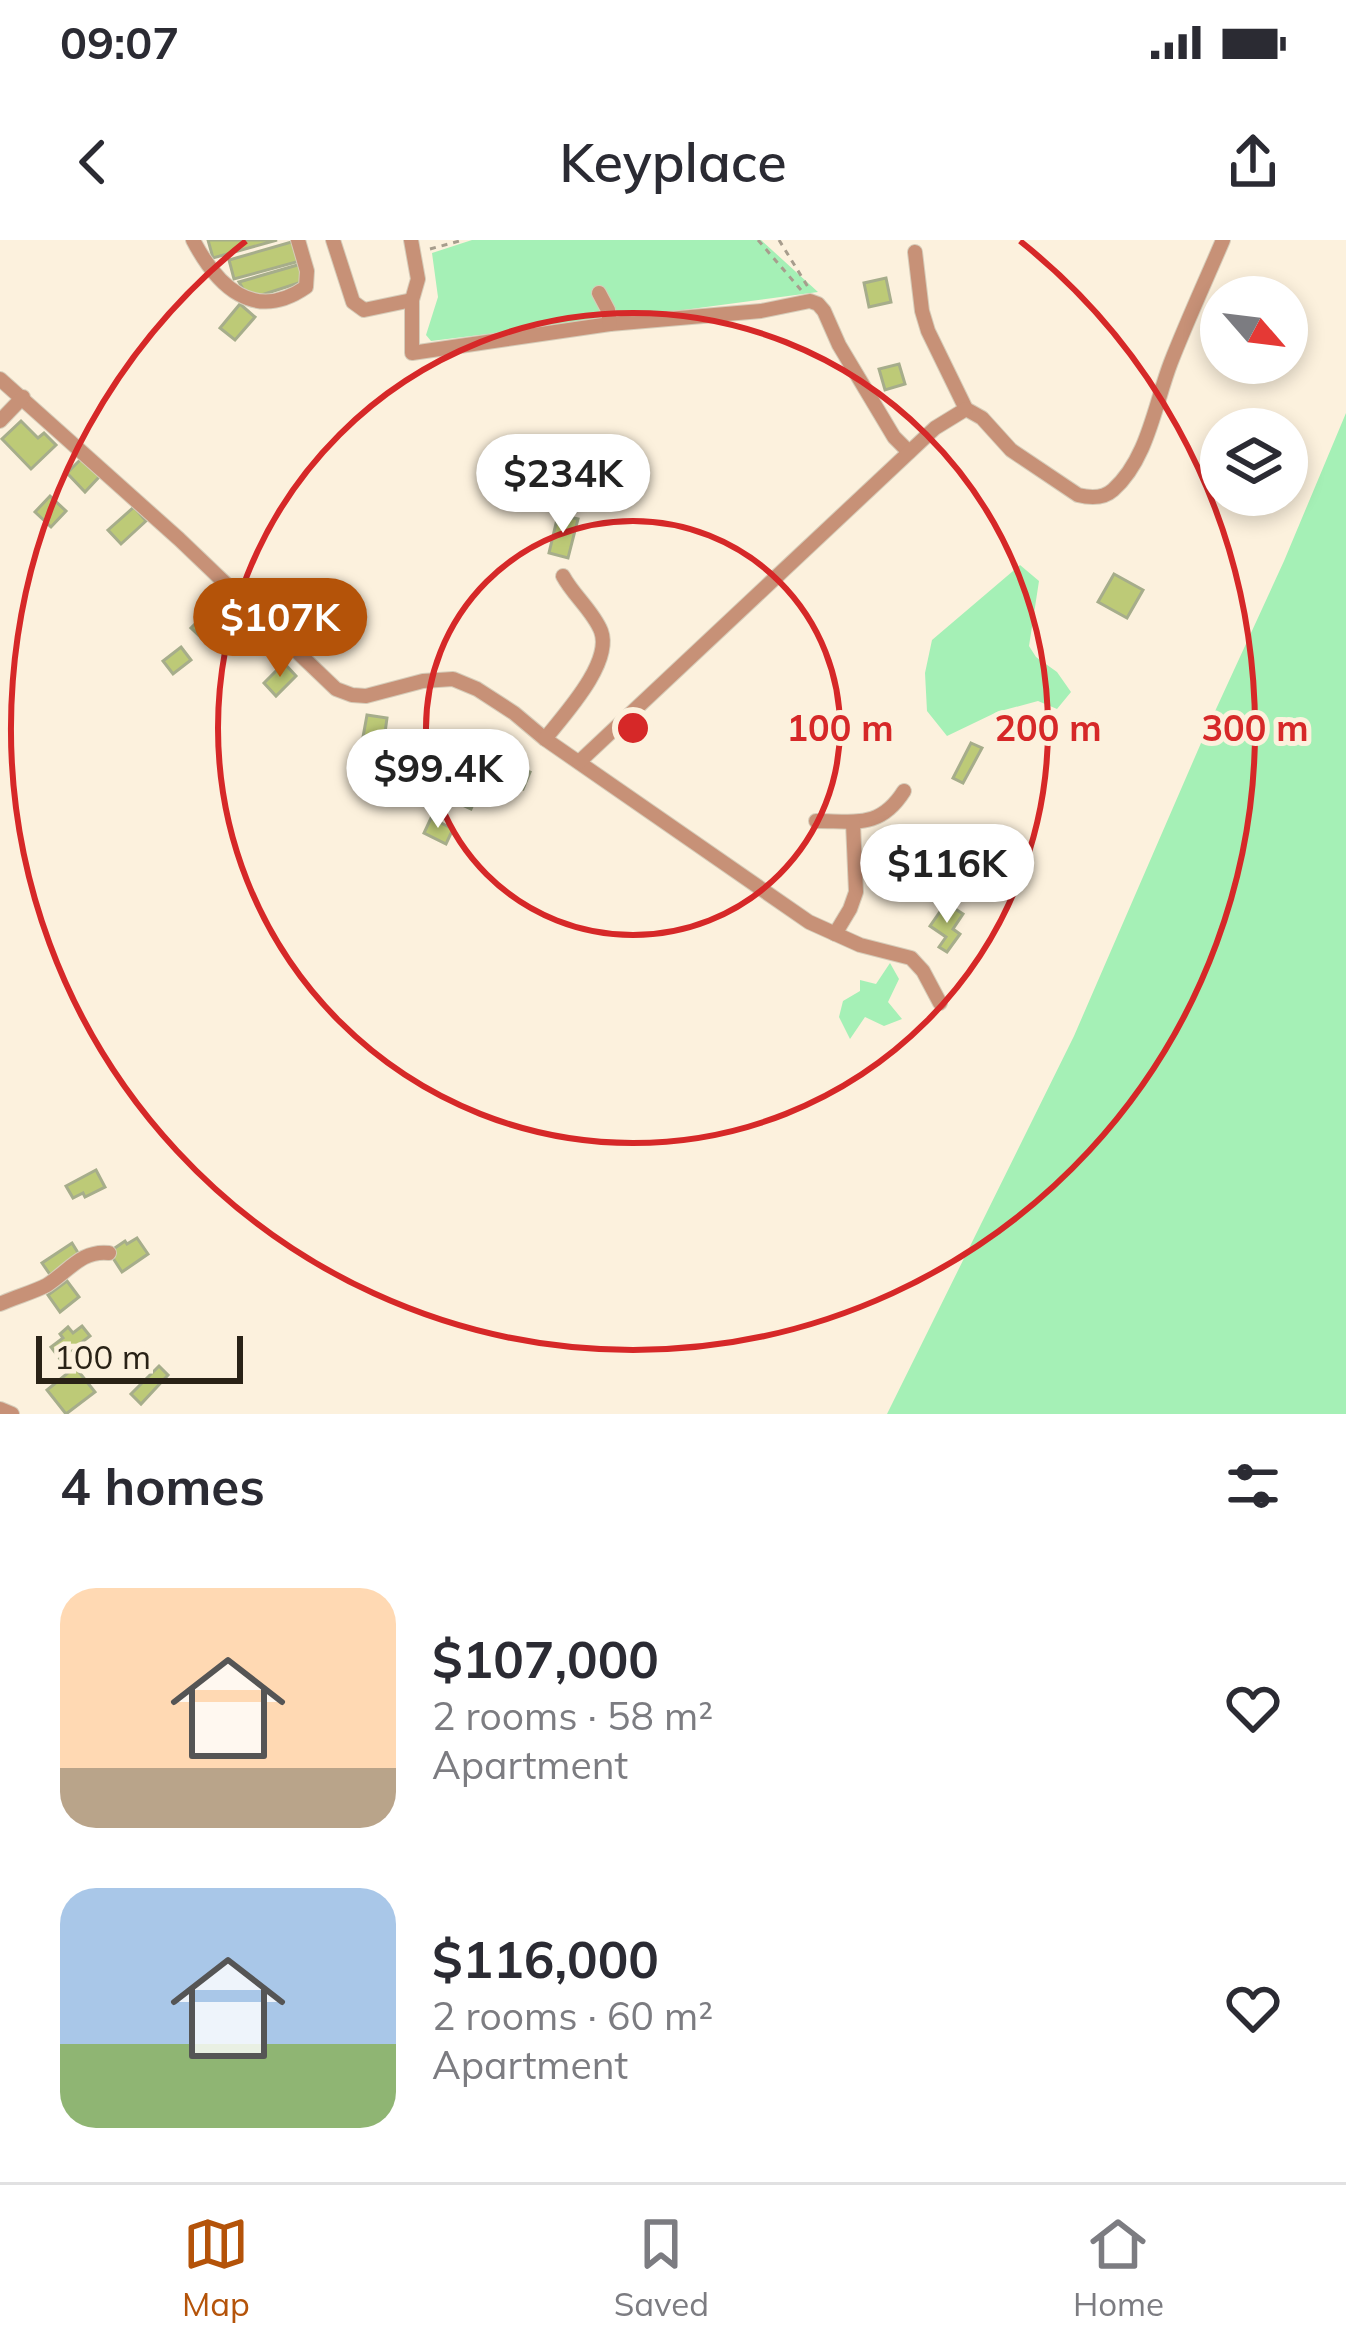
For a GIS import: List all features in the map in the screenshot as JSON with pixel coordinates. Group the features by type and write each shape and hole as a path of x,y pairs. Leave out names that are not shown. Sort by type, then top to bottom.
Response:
{"street":[{"path":"193,240 201,256 236,293 257,302 306,287 298,240"},
{"path":"333,240 353,302 364,310 412,300"},
{"path":"916,252 928,331 966,409 982,418 1011,450 1078,495 1105,496 1121,481 1145,438 1172,358 1223,240"},
{"path":"412,247 418,279 412,300 412,353 610,324 814,302 894,437 909,452"},
{"path":"598,293 610,324"},
{"path":"0,379 179,539 336,689 366,696 423,681 453,679 477,689 809,922 860,945 911,958 940,1003"},
{"path":"0,421 23,397"},
{"path":"579,762 935,428 966,409"},
{"path":"545,740 592,676 603,647 600,629 562,576"},
{"path":"816,820 874,820 896,805 904,791"},
{"path":"835,934 856,892 853,823"},
{"path":"0,1304 44,1287 88,1254 109,1253"},
{"path":"0,1408 12,1414"}],"path":[{"path":"412,247 463,240"},
{"path":"758,240 814,302"},
{"path":"779,240 814,302"}],"shaded area":[{"path":"472,240 761,240 818,292 616,319 596,301 603,320 431,341 426,335 438,297 432,253"},
{"path":"1346,413 1346,1414 887,1414 1074,1036 1211,720 1303,516 1308,516 1308,504"},
{"path":"1020,565 1039,581 1029,646 1071,692 1057,709 1038,701 997,712 947,736 927,711 925,673 932,640"},
{"path":"890,963 899,979 888,1002 902,1019 884,1026 865,1017 850,1039 839,1017 843,1001 860,991 860,980 876,984"}],"building":[{"path":"208,240 277,240 213,258"},
{"path":"295,241 300,261 234,279 229,260"},
{"path":"301,264 305,281 249,299 239,282"},
{"path":"886,278 891,302 869,307 864,283"},
{"path":"240,304 255,317 235,340 220,328"},
{"path":"899,364 905,384 885,390 879,369"},
{"path":"21,421 38,438 44,433 56,445 31,469 2,439"},
{"path":"82,458 100,476 85,492 67,473"},
{"path":"50,496 66,511 51,527 35,512"},
{"path":"134,507 146,521 121,544 108,530"},
{"path":"558,515 578,519 568,558 549,553"},
{"path":"1114,574 1143,590 1127,618 1098,602"},
{"path":"240,602 247,607 246,620 231,621 209,645 191,628 211,608 217,614 222,609 226,613"},
{"path":"181,647 191,660 173,674 163,661"},
{"path":"284,663 296,676 276,696 264,683"},
{"path":"367,715 387,718 384,740 363,737"},
{"path":"476,737 526,760 522,769 530,772 523,789 510,784 508,789 484,778 471,809 445,797 457,769 466,773"},
{"path":"971,743 982,748 963,783 953,778"},
{"path":"431,818 453,829 446,844 424,833"},
{"path":"946,903 963,914 953,929 960,934 947,952 939,947 946,937 930,926"},
{"path":"96,1170 105,1187 73,1198 66,1186"},
{"path":"137,1238 148,1254 122,1272 109,1252"},
{"path":"72,1243 80,1256 51,1276 42,1263"},
{"path":"67,1281 79,1297 60,1312 48,1295"},
{"path":"82,1326 90,1336 60,1359 51,1347 68,1327 73,1333"},
{"path":"159,1366 168,1375 141,1404 131,1394"},
{"path":"75,1367 95,1392 66,1414 47,1390"}]}
